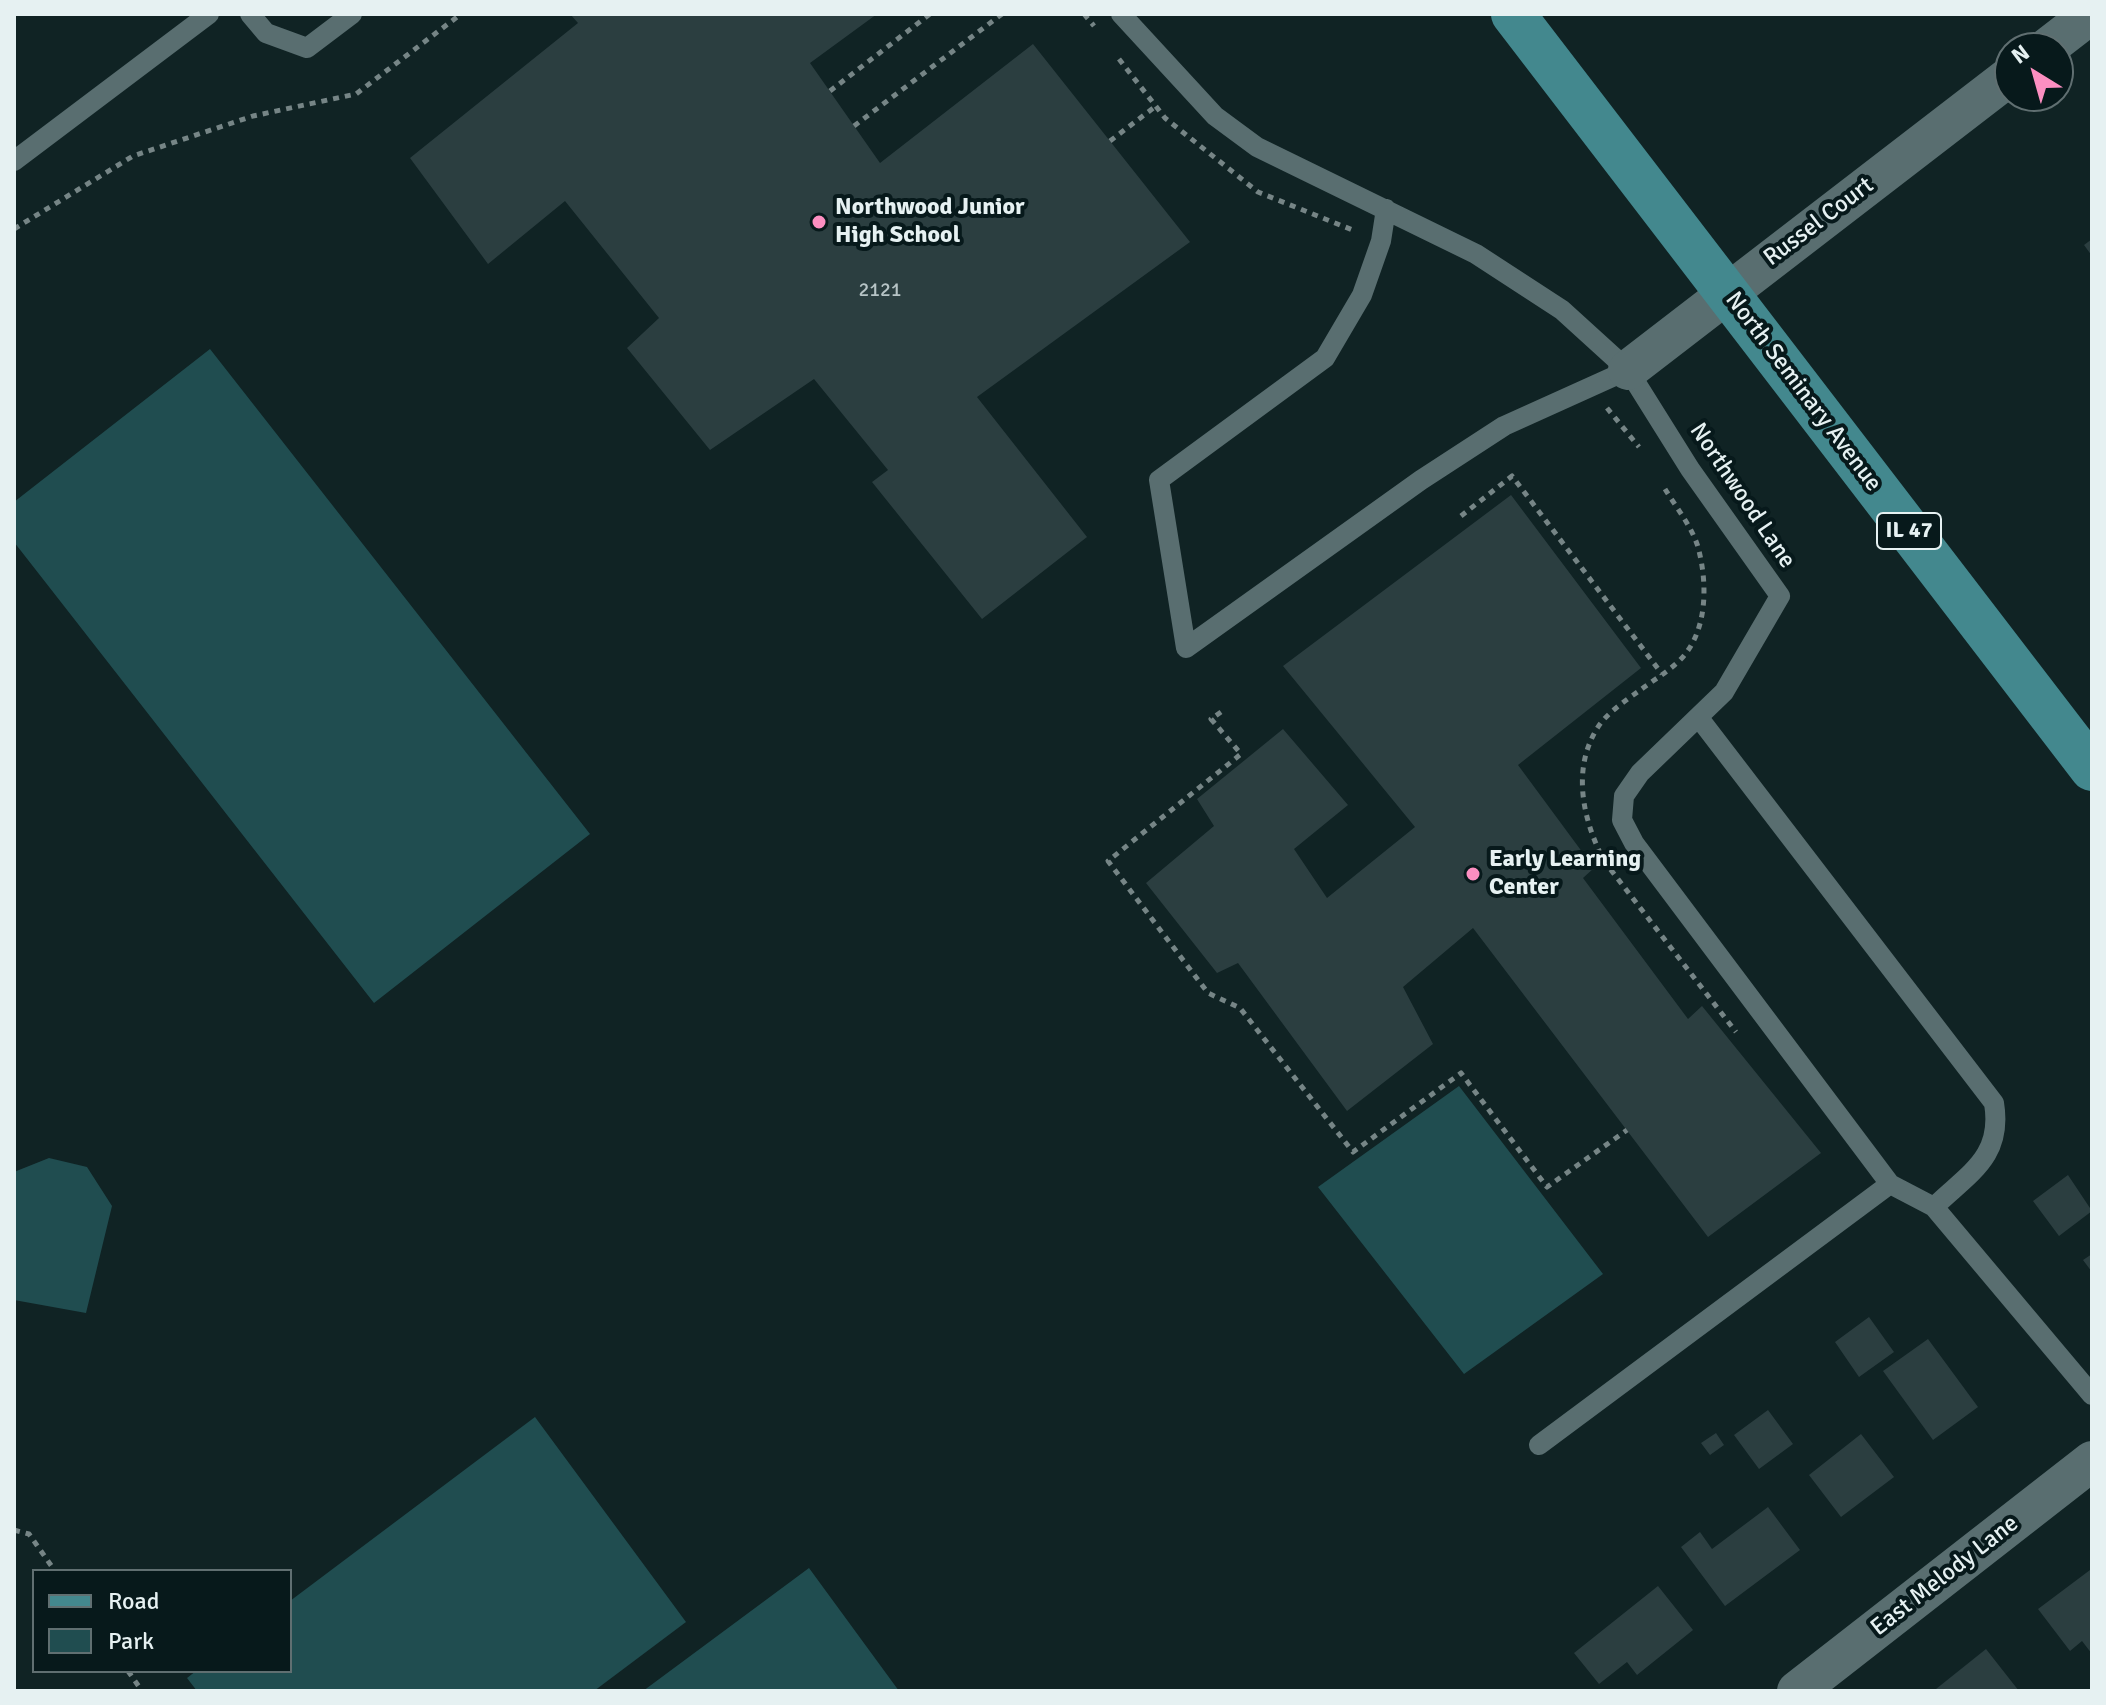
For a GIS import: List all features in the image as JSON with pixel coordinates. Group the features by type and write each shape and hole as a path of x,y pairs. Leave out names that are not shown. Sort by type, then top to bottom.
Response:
{"main road":[{"name":"North Seminary Avenue","path":"1513,14 2092,769"}],"street":[{"path":"2068,32 2091,14"},
{"name":"Russel Court","path":"1628,370 1994,88"},
{"name":"East Melody Lane","path":"1797,1691 2092,1461"}],"lane":[{"path":"14,161 209,14"},
{"path":"250,14 266,33 307,48 352,14"},
{"name":"Northwood Lane","path":"1121,14 1215,116 1257,147 1476,254 1562,310 1628,370 1690,469 1780,596 1724,692 1640,773 1624,796 1622,820 1634,843 1890,1184 1934,1207 2092,1395"},
{"path":"1386,209 1381,241 1362,295 1325,358 1159,480 1186,648 1421,480 1504,426 1628,370"},
{"path":"1699,718 1994,1103 1998,1128 1991,1151 1934,1207"},
{"path":"1539,1445 1890,1184"}],"path":[{"path":"14,229 133,156 253,116 356,94 461,14"},
{"path":"830,91 930,14"},
{"path":"854,126 1002,14"},
{"path":"1084,14 1102,37"},
{"path":"1111,49 1156,106 1258,192 1381,241"},
{"path":"1110,141 1156,106"},
{"path":"1590,388 1647,456"},
{"path":"1461,516 1512,476 1662,674"},
{"path":"1661,481 1697,544 1705,583 1702,622 1681,660 1598,727 1586,760 1581,794 1588,830 1604,861 1739,1036"},
{"path":"1221,712 1211,719 1241,754 1108,861 1208,993 1240,1008 1353,1152 1461,1073 1547,1187 1627,1130"},
{"path":"14,1530 29,1534 54,1569"},
{"path":"129,1673 142,1691"}],"green space":[{"path":"210,349 590,834 374,1003 14,542 14,502"},
{"path":"1459,1086 1603,1274 1464,1374 1318,1187"},
{"path":"49,1158 87,1167 112,1206 86,1313 14,1300 14,1172"},
{"path":"535,1417 686,1622 594,1691 197,1691 187,1678 193,1673 292,1673 292,1599"},
{"path":"809,1568 899,1691 643,1691"}],"building":[{"name":"Northwood Junior High School","path":"570,14 877,14 810,63 880,163 1033,44 1190,242 977,397 1087,537 982,619 872,482 888,470 814,379 710,450 627,348 659,318 565,201 488,264 410,158 578,23"},
{"path":"2092,239 2092,256 2084,245"},
{"path":"1511,495 1641,668 1518,765 1594,868 1583,878 1688,1019 1702,1006 1821,1153 1708,1237 1473,928 1403,987 1433,1044 1347,1111 1238,963 1217,973 1146,883 1214,826 1197,799 1283,729 1348,805 1294,849 1327,898 1415,827 1283,666"},
{"path":"2068,1175 2092,1211 2059,1236 2033,1201"},
{"path":"2092,1254 2092,1272 2083,1260"},
{"path":"1869,1317 1894,1352 1859,1377 1835,1342"},
{"path":"1928,1339 1978,1407 1933,1440 1883,1371"},
{"path":"1768,1410 1793,1444 1759,1469 1734,1435"},
{"path":"1716,1433 1724,1445 1710,1455 1701,1443"},
{"path":"1861,1434 1894,1477 1841,1517 1809,1475"},
{"path":"1768,1507 1800,1550 1725,1606 1681,1547 1700,1532 1712,1549"},
{"path":"2090,1570 2092,1654 2082,1641 2070,1651 2038,1609"},
{"path":"1658,1586 1693,1630 1637,1675 1627,1662 1599,1684 1574,1653"},
{"path":"1986,1649 2019,1691 1937,1691 1936,1689"}],"place":[{"name":"Northwood Junior High School","path":"819,222"},
{"name":"Early Learning Center","path":"1473,874"}]}
